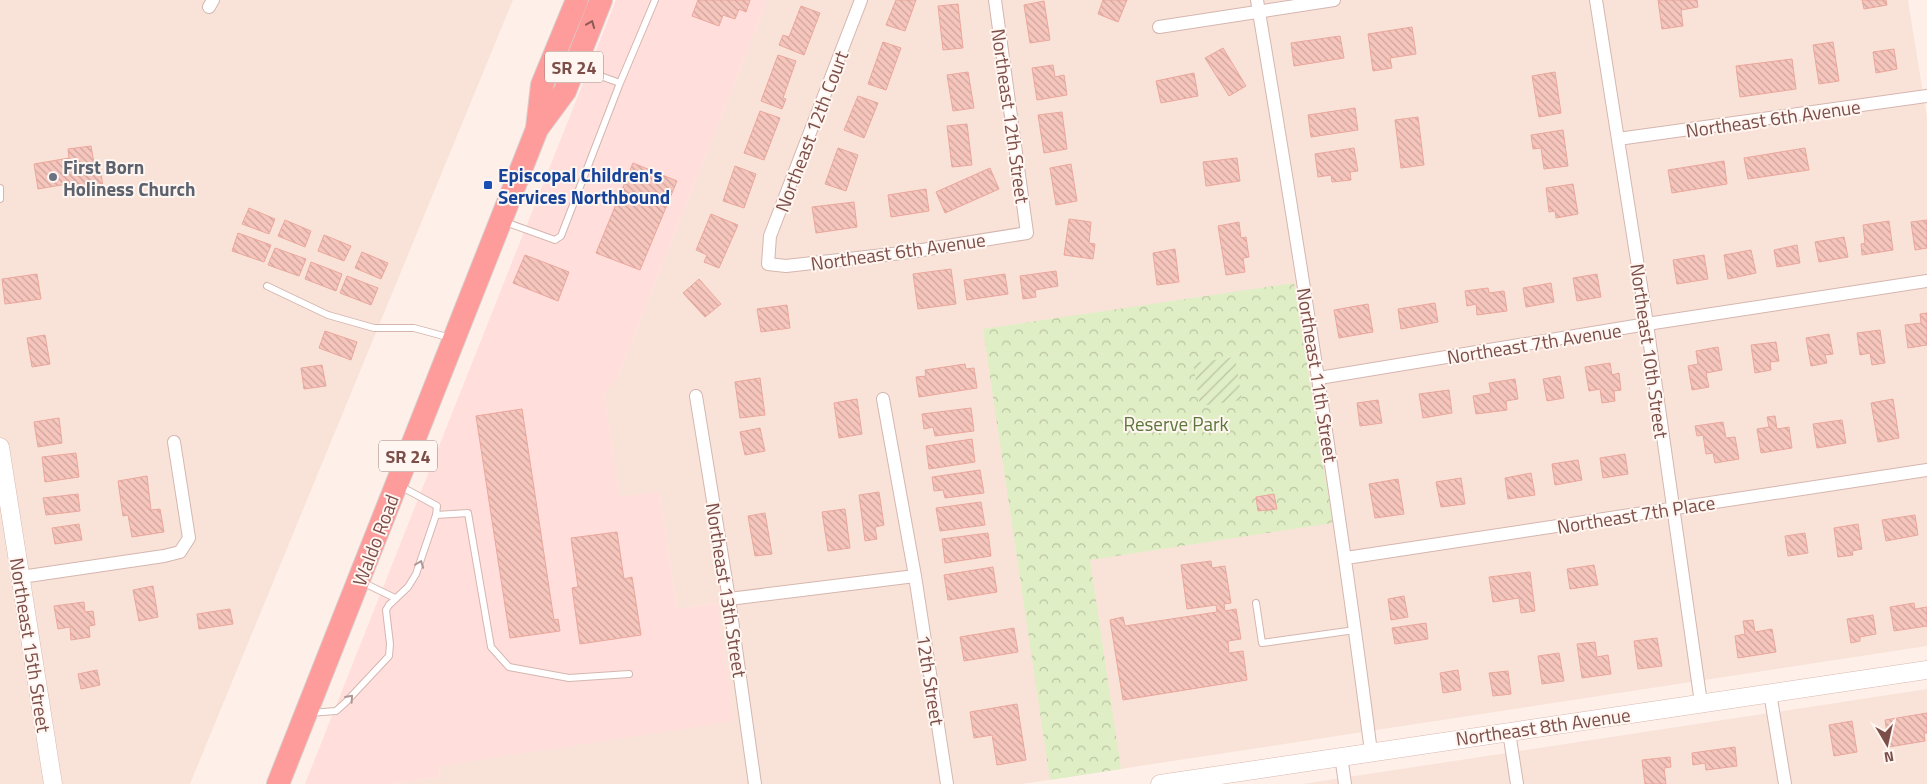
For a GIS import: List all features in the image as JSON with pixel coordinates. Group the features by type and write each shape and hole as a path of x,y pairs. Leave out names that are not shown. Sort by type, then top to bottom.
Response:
{"highway":[{"name":"Waldo Road","path":"537,129 542,85 577,0"},
{"name":"Waldo Road","path":"278,784 537,129 565,91 601,0"}],"street":[{"name":"Northeast 12th Court","path":"768,264 770,236 861,0"},
{"name":"Northeast 12th Street","path":"995,0 1027,233"},
{"path":"1159,28 1258,6 1334,0"},
{"name":"Northeast 10th Street","path":"1596,0 1646,324 1701,703"},
{"name":"Northeast 11th Street","path":"1258,6 1319,378 1346,558 1371,752"},
{"name":"Northeast 6th Avenue","path":"1618,139 1927,96"},
{"name":"Northeast 6th Avenue","path":"768,264 786,266 910,252 1027,233"},
{"name":"Northeast 7th Avenue","path":"1319,378 1646,324 1927,281"},
{"name":"Northeast 13th Street","path":"696,396 729,599 755,784"},
{"path":"729,599 915,576 883,399"},
{"path":"21,578 180,552 189,538 174,442"},
{"name":"Northeast 15th Street","path":"0,448 2,475 21,578 53,784"},
{"name":"Northeast 7th Place","path":"1346,558 1927,470"},
{"name":"12th Street","path":"915,576 947,784"},
{"name":"Northeast 8th Avenue","path":"1168,783 1927,670"},
{"path":"1770,693 1785,784"},
{"path":"1509,732 1517,784"},
{"path":"1341,756 1345,784"}],"lane":[{"path":"501,220 555,240 561,236 620,83 655,0"},
{"path":"574,67 620,83"},
{"path":"0,188 0,200"},
{"path":"267,286 328,315 365,326 374,328 414,328 454,340"},
{"path":"306,713 336,711 389,656 390,644 386,610 395,598 408,587 416,574 436,515 437,506 397,484"},
{"path":"436,515 468,513 491,647 509,667 569,678 629,674"},
{"path":"359,581 395,598"},
{"path":"1256,603 1262,643 1355,630"}],"shaded area":[{"path":"0,0 513,0 190,784 0,784"},
{"path":"616,0 767,0 618,376 604,393 619,497 659,492 677,609 717,603 734,721 439,766 440,777 391,784 305,784"},
{"path":"767,0 1908,0 1927,118 1927,646 1022,784 391,784 440,777 439,766 717,603 677,609 659,492 619,498 604,393 618,376"},
{"path":"1927,689 1927,784 1302,784"}],"green space":[{"name":"Reserve Park","path":"1294,283 1333,523 1090,560 1121,769 1050,780 983,329"},
{"path":"1235,357 1242,400 1200,406 1193,363"}],"building":[{"path":"698,0 750,0 746,12 739,9 735,19 723,15 719,26 692,16"},
{"path":"896,0 916,0 905,31 886,25"},
{"path":"1103,0 1127,0 1118,22 1098,14"},
{"path":"1658,0 1697,0 1698,7 1681,10 1683,26 1662,29"},
{"path":"1862,0 1886,0 1887,5 1864,9"},
{"path":"1044,1 1050,40 1030,43 1024,5"},
{"path":"958,4 963,48 943,50 938,6"},
{"path":"801,6 820,13 804,55 779,45 783,35 789,37"},
{"path":"1412,27 1416,54 1390,58 1392,68 1373,71 1368,34"},
{"path":"1340,36 1344,58 1294,66 1291,43"},
{"path":"883,42 901,48 886,90 868,84"},
{"path":"1833,42 1839,81 1819,84 1813,45"},
{"path":"1223,48 1246,86 1229,96 1205,58"},
{"path":"1894,49 1897,69 1876,73 1873,52"},
{"path":"778,55 796,61 783,98 786,99 782,109 761,101"},
{"path":"1792,59 1796,89 1740,97 1736,66"},
{"path":"1053,65 1055,77 1064,75 1067,95 1037,100 1032,68"},
{"path":"968,72 974,108 953,111 947,75"},
{"path":"1555,72 1561,113 1539,117 1532,76"},
{"path":"1194,73 1198,96 1161,103 1156,81"},
{"path":"858,96 878,103 864,138 844,130"},
{"path":"1355,108 1358,130 1311,137 1308,115"},
{"path":"760,111 780,118 764,160 744,153"},
{"path":"1062,112 1067,149 1044,153 1038,115"},
{"path":"1418,117 1424,165 1401,168 1395,120"},
{"path":"967,124 972,165 952,167 947,126"},
{"path":"1563,130 1568,166 1544,169 1541,148 1533,149 1531,135"},
{"path":"91,146 96,174 101,173 103,187 74,192 73,183 38,189 34,164 69,158 68,149"},
{"path":"838,148 858,155 846,191 825,184"},
{"path":"1354,148 1358,171 1350,172 1351,180 1332,182 1331,175 1318,177 1315,154"},
{"path":"1805,148 1809,170 1748,179 1744,158"},
{"path":"1237,158 1240,181 1206,186 1203,162"},
{"path":"1724,161 1727,184 1672,193 1668,170"},
{"path":"633,163 677,181 640,270 596,253"},
{"path":"1071,164 1077,201 1056,205 1050,168"},
{"path":"735,166 756,174 744,208 723,201"},
{"path":"990,168 999,189 945,213 936,192"},
{"path":"1573,184 1578,214 1556,218 1555,211 1549,212 1546,188"},
{"path":"926,189 929,211 891,217 888,195"},
{"path":"854,202 857,227 816,233 812,207"},
{"path":"249,208 275,219 269,234 242,224"},
{"path":"711,214 738,225 719,268 704,262 707,255 696,250"},
{"path":"1069,219 1091,222 1089,243 1095,244 1093,259 1064,255"},
{"path":"285,220 311,231 305,247 278,236"},
{"path":"1927,220 1927,248 1915,250 1911,222"},
{"path":"1889,221 1893,250 1862,255 1861,244 1865,243 1863,225"},
{"path":"1239,222 1241,238 1246,237 1249,257 1243,258 1245,272 1226,275 1218,226"},
{"path":"238,233 271,245 264,262 232,251"},
{"path":"324,235 351,246 344,261 318,251"},
{"path":"1844,237 1848,257 1819,262 1815,242"},
{"path":"1797,245 1800,263 1777,267 1774,250"},
{"path":"275,248 306,259 299,276 268,265"},
{"path":"1175,249 1179,282 1157,285 1153,253"},
{"path":"1751,250 1756,273 1728,279 1724,255"},
{"path":"362,252 388,263 381,279 355,268"},
{"path":"525,255 569,272 558,301 513,283"},
{"path":"1704,255 1708,279 1677,284 1673,260"},
{"path":"311,262 342,274 336,291 305,279"},
{"path":"951,269 956,304 918,309 913,274"},
{"path":"1056,271 1058,286 1035,290 1036,297 1023,299 1020,276"},
{"path":"37,274 41,299 5,304 2,279"},
{"path":"1005,274 1008,294 967,300 964,280"},
{"path":"1597,274 1601,297 1577,301 1573,278"},
{"path":"347,276 378,288 371,305 340,293"},
{"path":"699,279 721,304 705,317 683,293"},
{"path":"1551,283 1554,302 1526,307 1523,288"},
{"path":"1488,288 1489,293 1504,291 1507,311 1477,315 1476,304 1467,306 1465,291"},
{"path":"1435,303 1438,322 1401,329 1398,309"},
{"path":"1368,304 1373,332 1339,338 1334,310"},
{"path":"787,305 790,328 761,332 757,309"},
{"path":"1927,313 1927,345 1908,348 1905,325 1921,323 1920,314"},
{"path":"1880,330 1885,363 1872,365 1870,353 1860,355 1857,333"},
{"path":"325,331 357,342 351,360 319,348"},
{"path":"1829,334 1833,354 1825,355 1827,363 1811,366 1806,338"},
{"path":"45,335 50,364 32,367 27,338"},
{"path":"1776,342 1779,361 1770,362 1771,370 1755,373 1751,345"},
{"path":"1718,347 1722,370 1706,373 1709,387 1692,390 1688,366 1698,364 1696,351"},
{"path":"1610,363 1612,375 1619,373 1621,390 1614,391 1615,401 1602,403 1600,389 1589,391 1585,367"},
{"path":"965,364 966,369 974,368 977,388 919,397 916,377 926,376 925,370"},
{"path":"322,365 326,386 304,389 301,368"},
{"path":"1560,376 1564,398 1547,401 1543,379"},
{"path":"760,378 765,415 740,418 735,382"},
{"path":"1515,379 1518,399 1506,401 1507,410 1476,414 1473,396 1491,393 1489,383"},
{"path":"1449,390 1452,413 1423,418 1419,394"},
{"path":"857,399 862,434 839,438 834,403"},
{"path":"1893,399 1899,438 1878,442 1871,403"},
{"path":"1378,400 1382,423 1360,426 1357,403"},
{"path":"971,408 974,431 935,436 933,427 924,429 922,414"},
{"path":"522,409 554,620 558,619 560,631 510,638 476,416"},
{"path":"1775,416 1777,429 1789,427 1792,448 1761,453 1757,429 1769,427 1767,417"},
{"path":"59,418 62,443 38,447 34,422"},
{"path":"1842,420 1846,443 1817,448 1813,424"},
{"path":"1723,422 1726,438 1735,437 1739,459 1715,463 1713,453 1706,454 1703,435 1697,436 1695,426"},
{"path":"760,428 765,451 745,455 740,432"},
{"path":"972,439 975,462 929,469 926,446"},
{"path":"76,453 79,477 45,482 42,457"},
{"path":"1625,454 1628,474 1603,478 1600,458"},
{"path":"1578,460 1582,480 1555,485 1552,464"},
{"path":"980,470 984,493 945,498 943,490 934,491 932,477"},
{"path":"1531,473 1535,495 1508,499 1505,478"},
{"path":"147,476 151,510 160,509 164,532 132,537 128,515 123,516 118,481"},
{"path":"1461,478 1465,504 1441,507 1436,482"},
{"path":"1398,479 1404,514 1375,518 1369,484"},
{"path":"879,492 884,525 875,527 877,539 865,541 859,495"},
{"path":"78,494 80,511 46,515 43,498"},
{"path":"1274,494 1277,509 1258,511 1256,497"},
{"path":"981,502 985,525 940,531 936,508"},
{"path":"845,509 850,548 828,551 822,512"},
{"path":"765,513 772,554 755,556 748,516"},
{"path":"1915,515 1918,535 1886,541 1882,520"},
{"path":"79,524 82,540 55,544 52,528"},
{"path":"1858,524 1862,549 1852,551 1853,555 1838,557 1834,528"},
{"path":"617,532 624,579 632,577 641,635 580,644 572,588 578,587 571,538"},
{"path":"988,533 991,556 945,563 942,539"},
{"path":"1805,533 1808,553 1788,556 1785,536"},
{"path":"1211,561 1212,568 1225,566 1231,603 1224,604 1225,611 1236,609 1241,639 1228,641 1229,653 1243,651 1247,680 1123,700 1110,620 1123,617 1125,626 1217,612 1216,605 1187,609 1181,565"},
{"path":"1594,565 1598,585 1570,589 1567,569"},
{"path":"993,567 997,592 948,600 944,575"},
{"path":"1530,572 1535,611 1521,613 1519,598 1493,602 1489,577"},
{"path":"153,586 158,617 139,621 133,590"},
{"path":"1404,596 1408,617 1391,620 1388,599"},
{"path":"84,602 85,612 93,611 95,625 89,626 90,637 71,640 70,627 58,629 54,606"},
{"path":"1914,603 1915,609 1927,607 1927,626 1894,631 1890,607"},
{"path":"230,609 233,624 199,629 197,614"},
{"path":"1873,615 1876,634 1860,637 1860,641 1851,643 1847,619"},
{"path":"1753,620 1755,632 1772,629 1776,652 1738,658 1735,636 1745,634 1743,621"},
{"path":"1426,623 1428,639 1395,644 1392,628"},
{"path":"1014,628 1018,652 964,661 960,637"},
{"path":"1657,638 1662,666 1638,669 1634,641"},
{"path":"1595,642 1597,657 1608,655 1611,674 1582,678 1577,644"},
{"path":"1559,653 1564,681 1542,684 1538,656"},
{"path":"97,670 100,685 81,689 78,674"},
{"path":"1458,670 1461,690 1443,693 1440,673"},
{"path":"1508,671 1511,694 1493,696 1489,673"},
{"path":"1017,704 1026,760 997,765 992,735 974,738 970,712"},
{"path":"1927,713 1927,733 1924,733 1925,741 1889,747 1885,720"},
{"path":"1852,721 1857,752 1834,756 1829,725"},
{"path":"1735,747 1737,766 1706,770 1705,763 1693,765 1692,753"},
{"path":"1670,757 1671,767 1664,768 1666,784 1645,784 1642,760"}],"place":[{"name":"First Born Holiness Church","path":"53,177"},
{"name":"Episcopal Children's Services Northbound","path":"488,185"}]}
